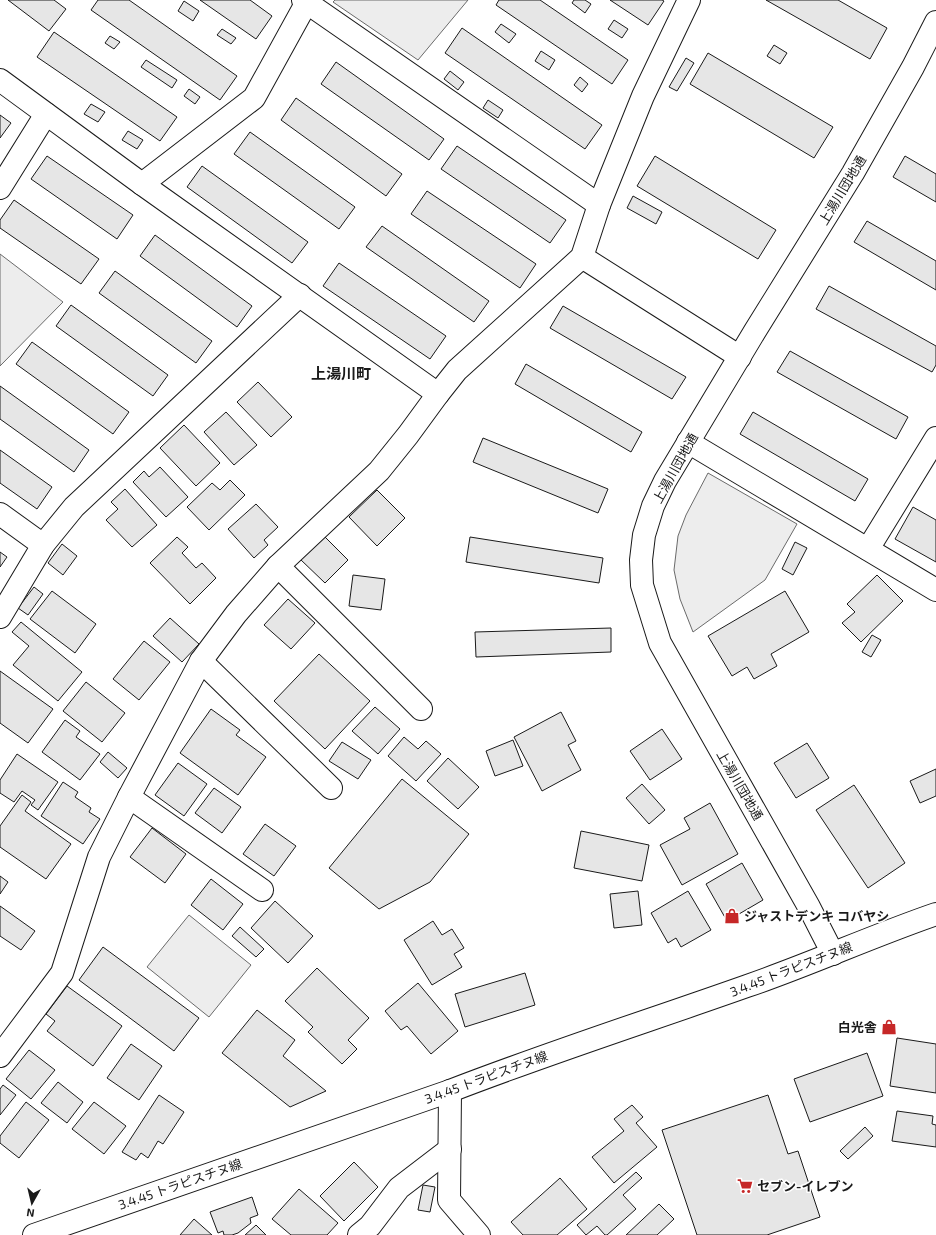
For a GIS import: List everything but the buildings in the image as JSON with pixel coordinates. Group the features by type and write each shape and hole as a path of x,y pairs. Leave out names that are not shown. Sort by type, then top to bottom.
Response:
{"street":[{"path":"0,1056 62,973 99,857 200,661 236,614 278,566 379,471 457,370 582,257 599,205 643,96 688,0"},
{"path":"142,184 254,98 306,1 599,205"},
{"name":"上湯川団地通","path":"833,954 809,906 660,643 648,607 642,578 641,560 644,535 653,506 665,481 853,173 913,67 936,22"},
{"path":"0,80 142,184 438,394"},
{"path":"0,188 46,114"},
{"path":"582,257 740,357"},
{"path":"0,617 43,545 74,507 300,295"},
{"path":"868,549 936,438"},
{"path":"688,442 936,590"},
{"path":"0,514 43,545"},
{"path":"278,566 421,709"},
{"path":"200,661 331,788"},
{"path":"129,797 262,890"},
{"name":"3.4.45 トラピスチヌ線","path":"34,1235 450,1091 512,1067 748,986 833,954 898,927 936,914"},
{"path":"450,1091 449,1200 479,1235"},
{"path":"360,1235 370,1226 399,1188 450,1149"}],"shaded area":[{"path":"335,0 468,0 418,60 333,2"},
{"path":"0,254 63,302 0,366"},
{"path":"708,473 797,524 765,580 693,632 680,599 674,570 678,536 686,515"},
{"path":"189,915 251,965 209,1017 147,967"}],"place":[{"name":"ジャストデンキ コバヤシ","path":"732,916"},
{"name":"白光舎","path":"889,1027"},
{"name":"セブン-イレブン","path":"745,1186"}],"district":[{"name":"上湯川町","path":"341,374"}]}
